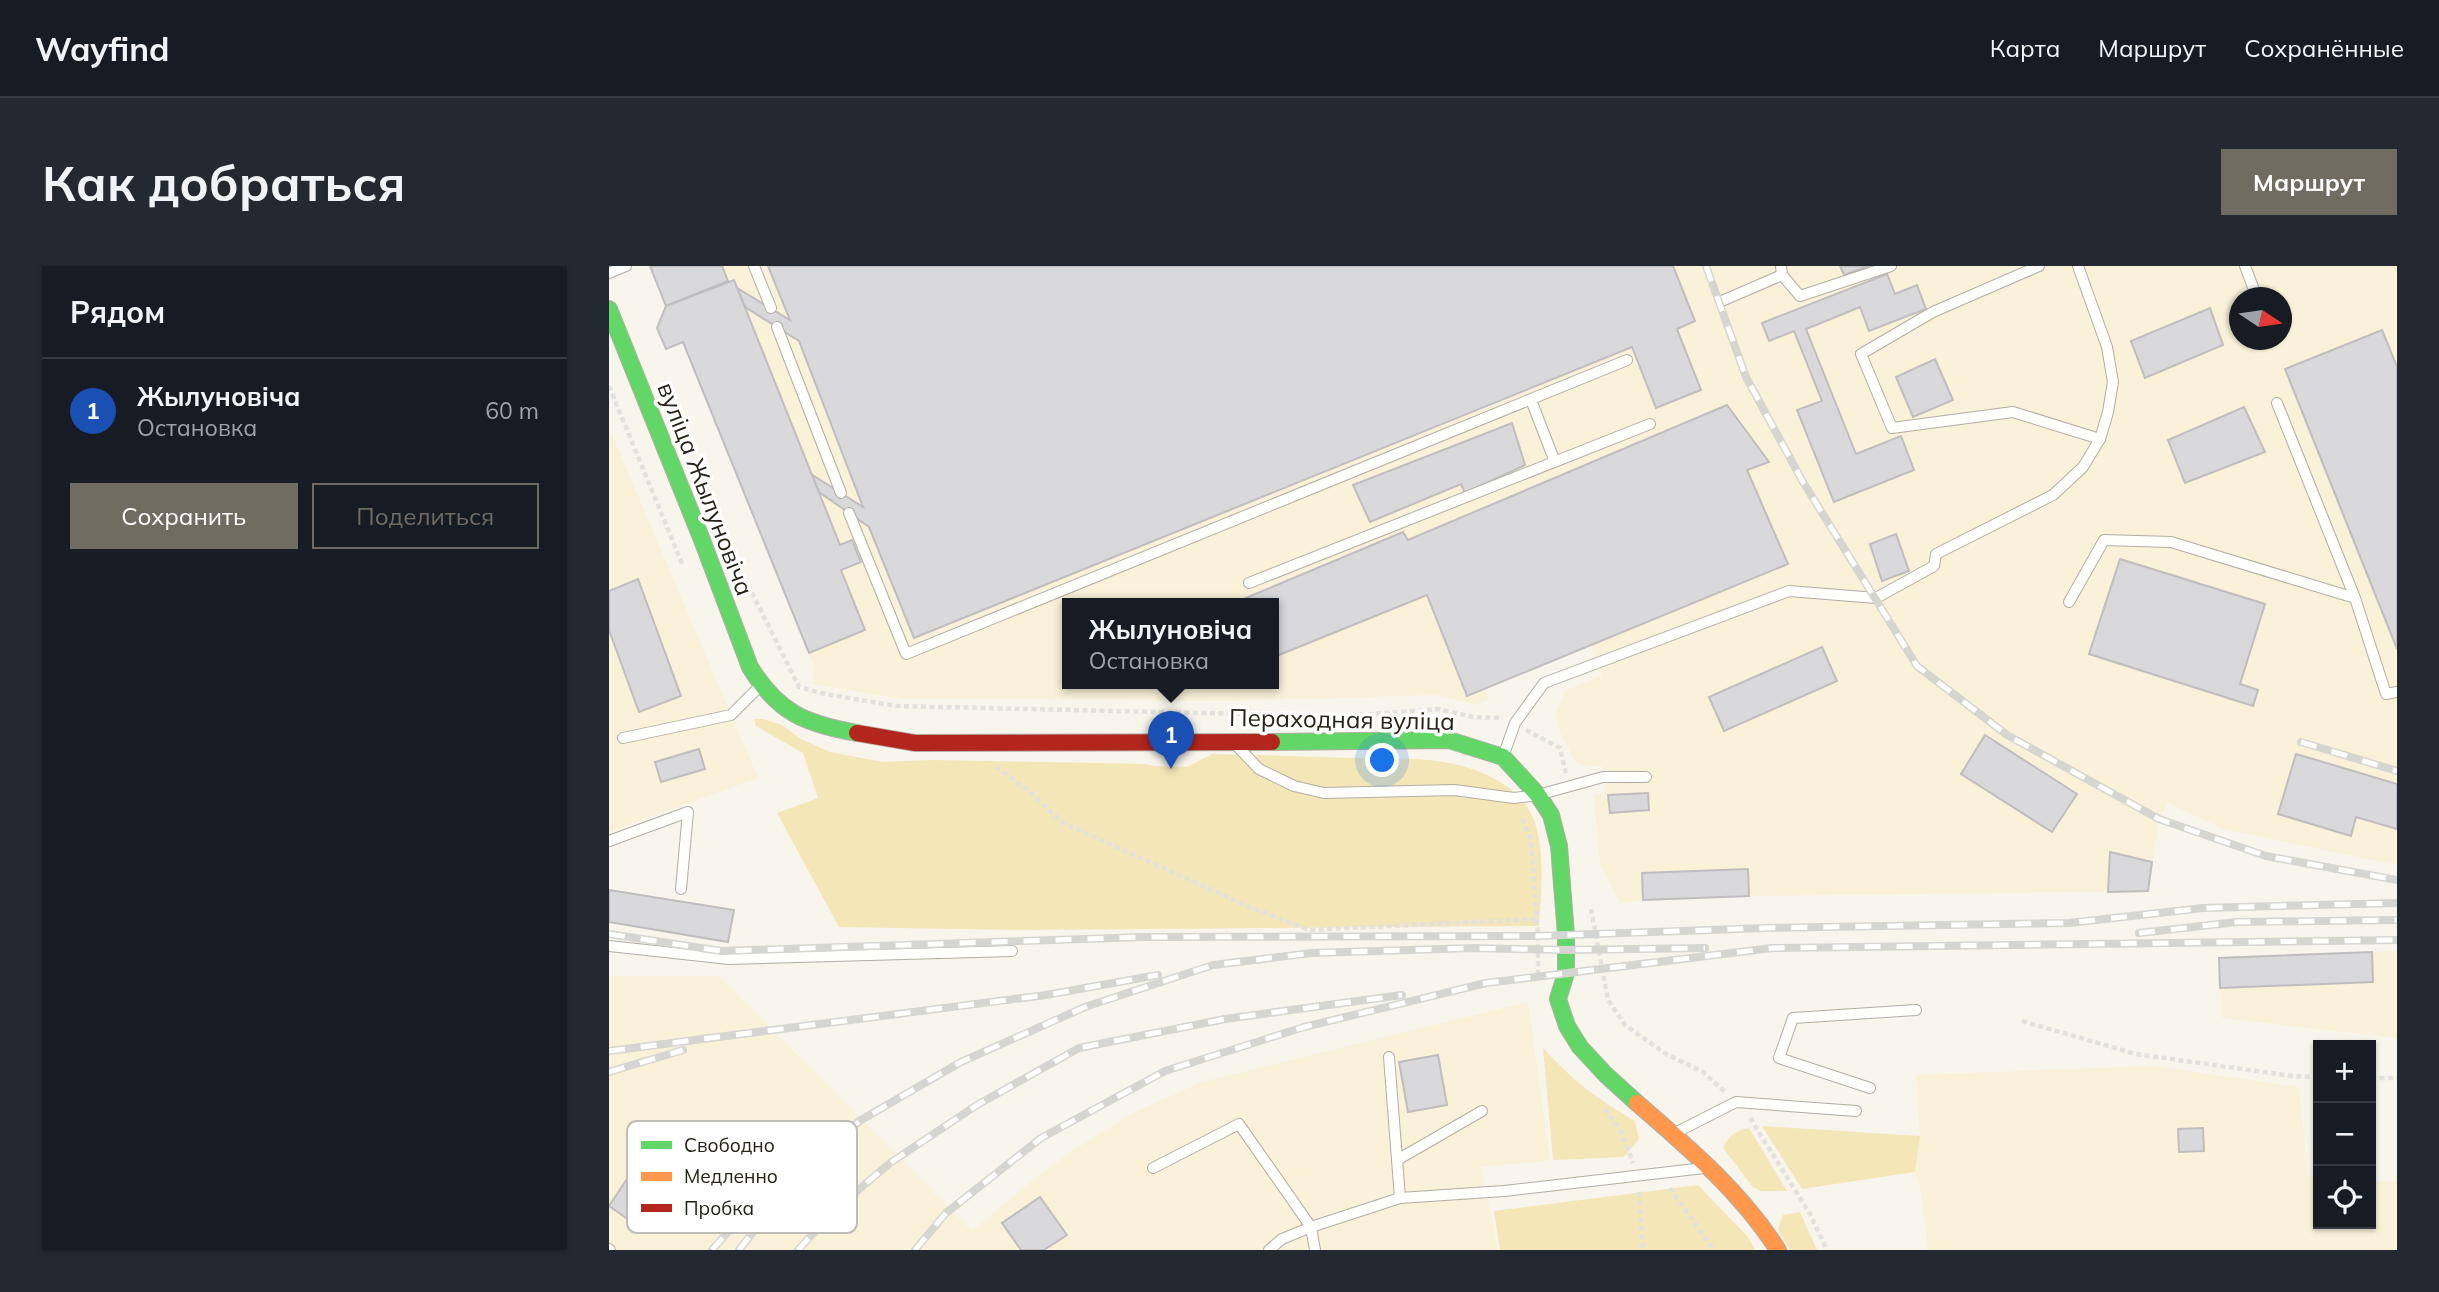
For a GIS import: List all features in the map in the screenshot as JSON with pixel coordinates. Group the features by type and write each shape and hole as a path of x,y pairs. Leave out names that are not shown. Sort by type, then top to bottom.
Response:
{"street":[{"name":"вуліца Жылуновіча","path":"609,309 750,667 761,685"},
{"name":"Пераходная вуліца","path":"761,685 795,716 822,727 915,743 1449,740 1503,757 1538,795 1551,815 1559,846 1566,973 1558,999 1567,1026 1580,1047 1606,1075 1711,1167 1766,1231 1778,1250"}],"lane":[{"path":"609,273 626,266"},
{"path":"754,266 771,308"},
{"path":"1724,300 1782,271 1800,296 1891,266"},
{"path":"2039,266 1933,312 1861,354 1892,429 2013,412 2100,439"},
{"path":"1503,757 1515,723 1544,682 1789,591 1877,598 1934,566 1936,554 2053,495 2083,467 2100,439 2113,382 2107,347 2078,266"},
{"path":"2245,266 2253,287"},
{"path":"777,327 841,493"},
{"path":"849,513 907,654 1627,360"},
{"path":"1531,400 1555,462"},
{"path":"2277,403 2355,598 2386,694 2397,692"},
{"path":"1249,583 1650,424"},
{"path":"2070,602 2104,540 2171,542 2355,598"},
{"path":"623,738 731,715 761,685"},
{"path":"1234,742 1259,769 1294,786 1324,793 1454,790 1514,798 1538,795 1603,777 1646,778"},
{"path":"609,841 688,812 681,889"},
{"path":"609,946 729,959 1012,951"},
{"path":"1870,1088 1779,1058 1793,1018 1916,1010"},
{"path":"1389,1057 1401,1198"},
{"path":"1674,1133 1736,1102 1856,1111"},
{"path":"1398,1160 1482,1111"},
{"path":"1153,1168 1239,1124 1311,1227 1315,1250"},
{"path":"1269,1250 1282,1239 1311,1227 1401,1198 1504,1191 1711,1167"}],"path":[{"path":"609,386 687,574"},
{"path":"774,636 799,687 896,706 1303,716"},
{"path":"1358,715 1438,709 1473,716 1505,718 1560,748 1569,786"},
{"path":"992,764 1028,790 1063,823 1245,905 1309,930 1536,919"},
{"path":"1589,898 1608,1000 1625,1025 1666,1054 1703,1072 1746,1111 1810,1214 1827,1250"},
{"path":"2022,1021 2136,1054 2313,1077"},
{"path":"2376,1078 2397,1078"},
{"path":"1659,1173 1714,1250"}],"shaded area":[{"path":"650,266 2397,266 2397,865 2224,829 2168,803 2159,819 2148,891 1749,896 1621,903 1600,865 1594,795 1605,793 1602,766 1586,766 1575,761 1560,732 1555,714 1565,691 1602,675 1590,646 1485,688 1489,699 1478,705 1436,695 1228,701 894,698 814,684 814,667"},
{"path":"609,428 758,778 609,832"},
{"path":"754,719 782,725 801,739 830,752 883,762 931,760 1187,767 1212,754 1408,758 1458,765 1498,781 1515,793 1529,810 1535,822 1541,851 1539,926 1015,930 839,927 777,813 818,798 803,753 756,726"},
{"path":"2397,951 2397,1038 2222,1018 2219,958"},
{"path":"609,976 719,976 972,1231 1071,1152 1133,1113 1202,1082 1528,1002 1550,1160 1481,1167 1498,1250 609,1250"},
{"path":"1543,1048 1586,1088 1635,1121 1639,1139 1624,1157 1553,1160"},
{"path":"2154,1066 2299,1087 2308,1176 2313,1176 2313,1229 2376,1229 2376,1181 2397,1182 2397,1250 1928,1250 1921,1190 1915,1172 1920,1136 1916,1075"},
{"path":"1762,1126 1920,1136 1915,1172 1802,1189"},
{"path":"1749,1128 1787,1191 1761,1191 1753,1187 1723,1148 1733,1134"},
{"path":"1698,1185 1748,1237 1755,1250 1500,1250 1494,1211"},
{"path":"1800,1212 1817,1250 1790,1250 1778,1230 1783,1215"}],"building":[{"path":"650,266 722,266 728,281 666,306"},
{"path":"768,266 1673,266 1695,321 1677,329 1701,390 1656,408 1632,347 914,638 869,527 819,492 811,474 863,507 799,341 745,307 737,288 790,320"},
{"path":"1840,266 1869,266 1844,275"},
{"path":"1887,274 1895,294 1917,285 1926,309 1869,331 1860,307 1806,329 1856,454 1901,436 1914,470 1834,502 1797,410 1822,401 1794,331 1769,341 1762,323"},
{"path":"734,280 840,545 852,540 861,562 841,570 865,630 809,653 683,342 666,349 657,328 666,306"},
{"path":"2210,308 2223,345 2145,378 2131,341"},
{"path":"2382,330 2397,367 2397,649 2285,369"},
{"path":"1935,359 1953,400 1913,417 1896,377"},
{"path":"1727,405 1769,462 1747,470 1788,564 1467,696 1427,595 1279,655 1279,598 1246,598 1403,532 1408,540"},
{"path":"2244,407 2265,452 2185,483 2168,440"},
{"path":"1512,423 1525,465 1465,493 1461,484 1370,522 1353,485"},
{"path":"1896,534 1909,571 1882,581 1870,544"},
{"path":"2120,559 2265,604 2240,684 2258,690 2253,706 2089,654"},
{"path":"638,579 681,696 639,712 609,630 609,591"},
{"path":"1822,647 1837,681 1724,731 1709,697"},
{"path":"1985,735 2077,794 2052,832 1961,774"},
{"path":"699,749 705,769 661,782 655,762"},
{"path":"2296,754 2397,784 2397,829 2356,817 2351,836 2278,814"},
{"path":"1648,793 1649,810 1610,813 1608,795"},
{"path":"2110,852 2152,862 2148,891 2108,892"},
{"path":"1748,869 1749,896 1643,900 1642,873"},
{"path":"609,890 734,910 728,942 609,922"},
{"path":"2372,952 2373,982 2220,988 2219,958"},
{"path":"1438,1055 1447,1105 1408,1112 1399,1062"},
{"path":"2203,1128 2204,1151 2179,1152 2178,1129"},
{"path":"627,1179 627,1218 609,1206"},
{"path":"1040,1197 1067,1235 1044,1250 1021,1250 1002,1223"}],"railway":[{"path":"1706,266 1746,377 1803,482 1917,666 2007,735 2159,819 2266,856 2397,880"},
{"path":"2301,742 2397,771"},
{"path":"609,934 721,951 1145,937 1538,936 1766,928 2069,923 2203,908 2397,903"},
{"path":"2139,933 2237,922 2397,920"},
{"path":"915,1250 946,1213 1041,1138 1165,1071 1304,1027 1486,983 1772,948 2397,940"},
{"path":"857,1123 961,1062 1085,1007 1213,965 1312,953 1473,948 1705,948"},
{"path":"609,1051 1046,995 1158,975"},
{"path":"857,1191 890,1163 977,1105 1079,1048 1225,1019 1402,995"},
{"path":"609,1072 683,1050"},
{"path":"712,1250 727,1233"},
{"path":"739,1250 752,1233"},
{"path":"798,1250 814,1233"}],"traffic: fast":[{"path":"609,309 750,667 771,695 795,714 823,725 857,733"},
{"path":"1272,742 1449,740 1503,757 1538,795 1551,815 1559,846 1566,973 1558,999 1567,1026 1580,1047 1637,1103"}],"traffic: slow":[{"path":"1637,1103 1731,1190 1778,1250"}],"traffic: jam":[{"path":"857,733 915,743 1272,742"}],"place":[{"name":"Жылуновіча","path":"1171,769"}]}
